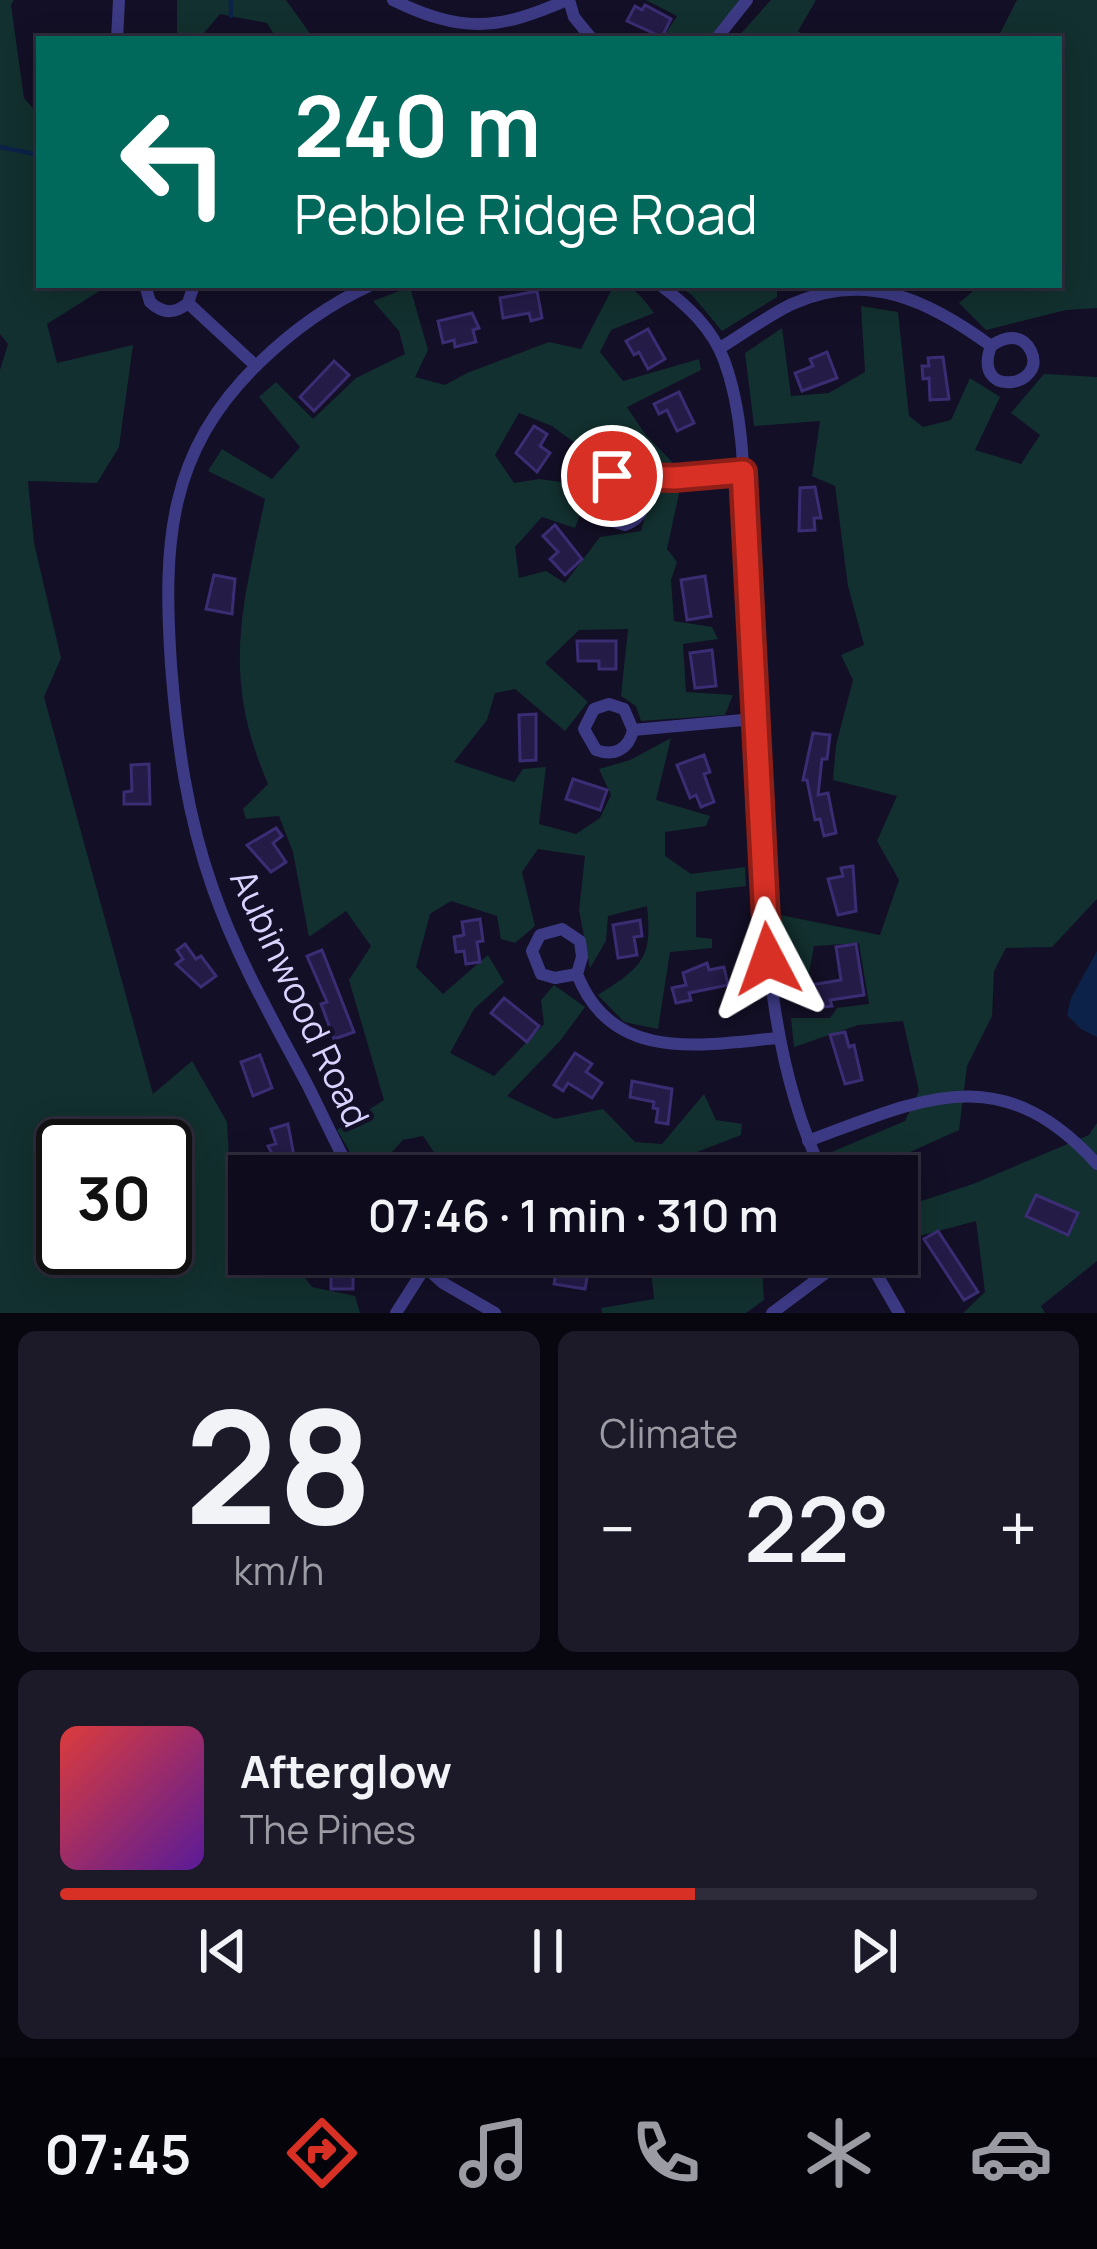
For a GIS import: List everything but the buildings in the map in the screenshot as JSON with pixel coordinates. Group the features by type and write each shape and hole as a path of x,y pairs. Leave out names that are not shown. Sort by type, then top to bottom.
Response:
{"street":[{"path":"117,36 119,0"},
{"path":"393,0 427,16 488,25 523,19 568,0 590,36"},
{"path":"718,36 747,0"},
{"path":"146,288 150,302 164,311 181,309 193,288"},
{"name":"Aubinwood Road","path":"342,1155 224,919 196,836 178,746 167,611 172,521 185,470 204,429 256,365 322,311 365,288"},
{"path":"664,288 701,320 720,348 737,411 766,940 778,1039 814,1155"},
{"path":"720,348 792,304 862,289 899,294 945,313 991,346"},
{"path":"188,303 256,365"},
{"path":"646,476 639,517 625,525 602,518 596,494 604,480 620,475 743,472"},
{"path":"609,704 629,715 634,730 627,746 612,753 596,750 584,729 595,709 609,704"},
{"path":"634,730 754,719"},
{"path":"577,974 555,978 541,974 532,951 540,935 562,929 580,941 577,974 603,1016 649,1040 686,1046 778,1039"},
{"path":"808,1141 899,1106 964,1095 1000,1100 1034,1113 1097,1164"},
{"path":"396,1313 420,1275"},
{"path":"435,1275 495,1313"},
{"path":"772,1313 823,1275"},
{"path":"877,1275 899,1313"}],"green space":[{"path":"0,0 14,0 24,98 36,112 36,288 104,288 47,324 57,363 133,345 119,447 97,483 28,481 34,543 61,658 44,697 153,1094 192,1061 227,1122 228,1275 303,1275 312,1287 355,1296 360,1313 0,1313 0,370 8,344 0,334"},
{"path":"177,0 286,0 312,36 275,36 267,23 220,14 202,36 177,36"},
{"path":"646,0 740,0 711,36 664,36 677,16"},
{"path":"771,0 816,0 798,31 804,36 739,36"},
{"path":"1017,0 1097,0 1097,308 1066,310 986,330 959,303 976,288 1062,288 1062,36 999,36"},
{"path":"407,288 428,350 415,377 445,385 549,342 581,349 612,288 626,288 654,313 611,330 600,352 623,381 699,359 701,370 627,407 674,464 606,466 552,426 519,413 495,455 514,483 539,479 576,484 584,504 575,528 542,517 515,547 519,578 546,571 565,583 600,537 641,531 653,486 680,489 667,549 677,562 671,580 674,621 712,627 718,639 683,644 686,692 733,695 725,715 641,721 636,706 621,696 628,629 579,630 545,663 588,702 565,731 515,689 495,693 487,720 454,762 514,782 523,769 546,767 539,824 576,834 600,818 611,795 599,769 630,760 671,738 656,800 710,816 706,826 665,832 665,856 691,874 745,867 746,886 696,892 696,937 712,939 712,948 670,952 658,1029 624,1022 598,995 641,960 648,939 647,906 608,916 606,941 590,968 579,910 585,856 538,849 522,872 535,926 515,943 501,939 497,916 451,901 430,914 416,967 443,994 488,955 504,982 474,1009 450,1053 494,1076 544,1024 541,1000 554,985 585,1007 560,1041 507,1096 555,1119 603,1109 635,1142 662,1144 704,1094 716,1120 742,1124 741,1135 697,1155 436,1155 423,1136 403,1140 389,1155 352,1155 337,1130 384,1100 349,980 371,946 346,911 309,937 293,852 279,816 246,819 243,809 268,784 253,745 240,675 243,609 265,499 208,471 222,449 272,479 300,447 259,397 276,382 313,419 356,378 405,354 399,331 373,301"},
{"path":"682,288 777,288 777,297 722,331"},
{"path":"861,306 898,312 909,416 923,427 951,420 970,378 1000,397 975,450 1021,464 1040,435 1011,413 1044,374 1097,377 1097,899 1052,947 1006,948 994,971 992,1016 967,1066 959,1130 904,1155 827,1154 905,1121 919,1091 903,1021 858,1025 794,1047 791,1018 830,1018 837,1008 869,1004 859,943 814,946 806,989 782,996 773,935 780,915 880,935 899,880 877,841 897,796 833,780 836,745 853,680 841,655 864,645 848,586 835,486 812,476 820,421 754,426 745,353 782,328 791,396 829,393 865,372"},
{"path":"1097,1123 1097,1261 1041,1306 1045,1313 963,1313 985,1292 976,1221 918,1236 918,1202 1089,1135"},
{"path":"651,1275 762,1275 764,1300 746,1313 602,1313 601,1308 654,1299"}],"water":[{"path":"1097,951 1097,1037 1067,1015"}],"waterway":[{"path":"231,0 231,16"},
{"path":"0,147 36,154"}],"route":[{"path":"612,476 674,478 743,472 768,959"}]}
